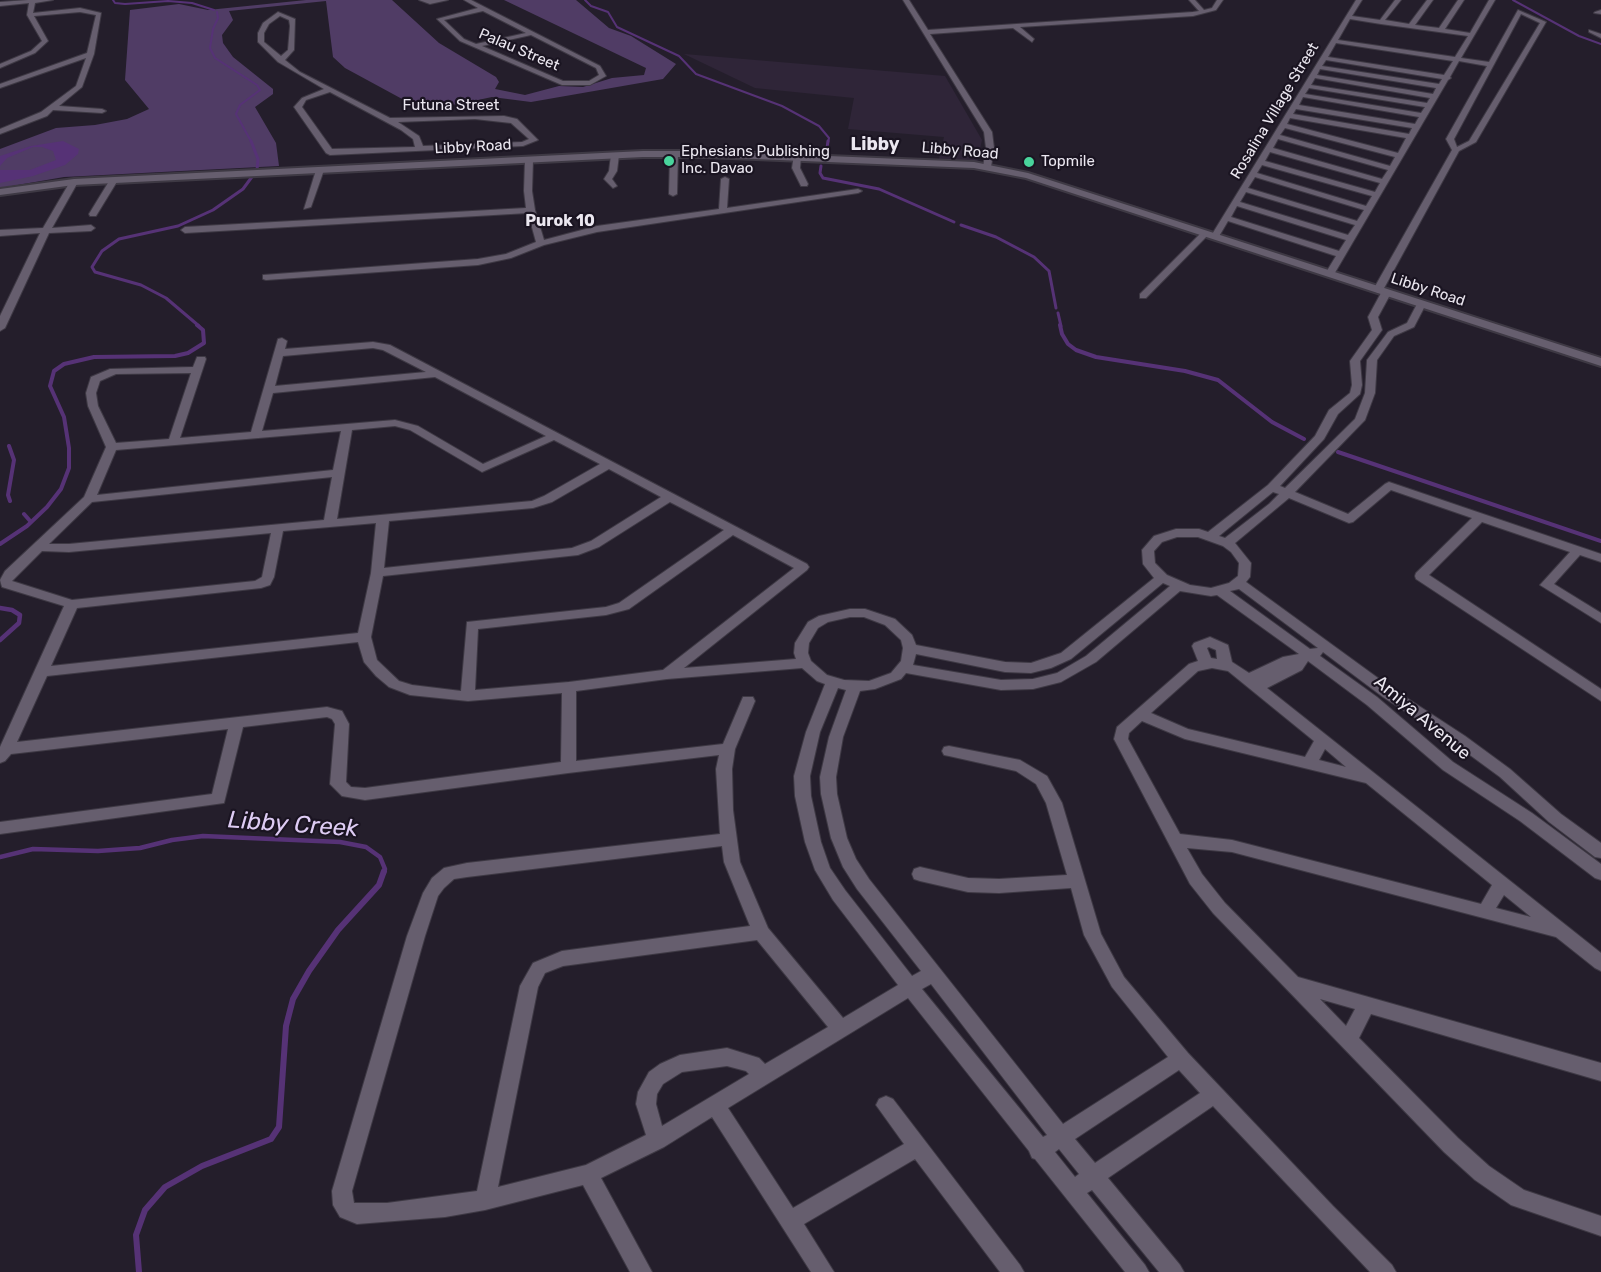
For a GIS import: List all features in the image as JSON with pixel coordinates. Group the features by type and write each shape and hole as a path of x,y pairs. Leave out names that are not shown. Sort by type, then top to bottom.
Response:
{"main road":[{"name":"Libby Road","path":"0,192 74,182 615,155 674,154 987,167 1018,173 1601,362"}],"street":[{"path":"0,4 50,0"},
{"path":"422,0 427,2 446,0"},
{"name":"Palau Street","path":"467,0 598,67 602,70 603,76 590,83 562,83 458,38 440,19 482,9"},
{"path":"906,0 988,132 990,148 987,167"},
{"path":"1192,0 1203,12"},
{"path":"925,32 1203,12 1216,8 1220,0"},
{"name":"Rosalina Village Street","path":"1143,296 1226,218 1359,0"},
{"path":"1381,21 1398,0"},
{"path":"1411,26 1430,0"},
{"path":"1441,30 1461,0"},
{"path":"1330,274 1459,60 1492,0"},
{"path":"0,66 33,52 45,41 30,15 32,2"},
{"path":"278,3 280,13"},
{"path":"0,132 53,108 79,87 91,54 99,17 98,13 80,10 30,15"},
{"path":"1377,330 1373,317 1382,291 1456,150 1472,142 1543,22 1520,11 1450,139 1456,150"},
{"path":"280,13 266,23 261,33 261,42 280,61 329,90 391,120 411,133 420,149"},
{"path":"280,13 292,19 293,26 291,50 280,61"},
{"path":"1349,17 1473,35"},
{"path":"1344,25 1355,27"},
{"path":"1014,27 1032,40"},
{"path":"1601,29 1591,31 1601,36"},
{"path":"475,46 532,33"},
{"path":"1339,33 1351,34"},
{"path":"1334,41 1489,64"},
{"path":"1457,41 1468,43"},
{"path":"1329,49 1340,51"},
{"path":"1452,50 1464,51"},
{"path":"0,86 91,54"},
{"path":"1324,58 1448,78"},
{"path":"1442,66 1453,68"},
{"path":"1318,67 1442,87"},
{"path":"76,72 86,71"},
{"path":"40,73 66,73"},
{"path":"1312,76 1436,97"},
{"path":"1307,86 1430,106"},
{"path":"329,90 304,99 298,107 330,152 420,149 429,152 434,164"},
{"path":"1301,96 1425,116"},
{"path":"1294,106 1418,128"},
{"path":"53,108 102,111"},
{"path":"1288,116 1412,137"},
{"name":"Futuna Street","path":"391,120 504,118 514,121 534,140 523,144 420,149"},
{"path":"1283,125 1400,156"},
{"path":"1276,136 1393,169"},
{"path":"416,165 414,153 420,149"},
{"path":"1268,149 1385,182"},
{"path":"673,194 674,154"},
{"path":"613,186 608,179 613,171 615,155"},
{"path":"797,158 796,168 804,184"},
{"path":"529,160 528,191 541,243"},
{"path":"1260,162 1377,195"},
{"path":"307,207 320,170"},
{"path":"1252,174 1369,209"},
{"path":"723,211 725,179"},
{"path":"93,214 114,180"},
{"path":"0,328 46,230 74,182"},
{"path":"1244,189 1360,224"},
{"path":"266,277 478,262 508,256 541,243 597,229 858,191"},
{"path":"1235,203 1351,239"},
{"path":"185,230 531,210"},
{"path":"1226,218 1341,255"},
{"path":"0,232 91,228"},
{"path":"1227,543 1287,494 1360,420 1370,393 1371,364 1391,334 1411,325 1421,304"},
{"path":"1377,330 1391,334"},
{"path":"1211,536 1272,487 1320,437 1333,412 1354,394 1357,385 1355,361 1377,330"},
{"path":"256,434 281,347 379,346 437,374 803,567 666,674"},
{"path":"173,442 199,365 114,371 95,379 91,393 93,406 112,447 89,498 10,574 6,581 7,584 72,604 261,584 268,577 279,528"},
{"path":"268,390 437,374"},
{"path":"112,447 386,423 409,425 482,469 555,436"},
{"path":"330,522 347,426"},
{"path":"39,547 69,548 534,504 548,499 609,465"},
{"path":"89,498 339,473"},
{"path":"1272,487 1349,519 1389,486 1601,558"},
{"path":"377,573 574,552 595,544 669,496"},
{"path":"1480,517 1421,576 1601,696"},
{"path":"382,518 377,573 364,637 371,662 394,684 434,694 468,696 569,687 666,674 805,663"},
{"path":"468,696 472,625 606,611 624,606 734,530"},
{"path":"1176,533 1211,536 1227,543 1235,549 1245,563 1244,577 1239,583 1221,591 1200,591 1178,586 1162,578 1149,564 1147,557 1151,544 1166,535 1176,533"},
{"path":"1578,550 1546,585 1601,619"},
{"path":"910,648 985,664 1024,669 1056,661 1075,649 1162,578"},
{"name":"Amiya Avenue","path":"1239,583 1400,702 1460,740 1601,852"},
{"path":"904,668 982,683 1033,684 1047,681 1071,673 1091,659 1178,586"},
{"name":"Amiya Avenue","path":"1221,591 1278,632 1305,657 1387,713 1448,766 1526,817 1601,873"},
{"path":"1248,611 1266,603"},
{"path":"4,753 72,604"},
{"path":"865,614 891,622 907,638 910,648 908,662 904,668 884,682 855,687 833,683 812,671 805,663 801,653 802,643 813,625 836,615 865,614"},
{"path":"1278,632 1295,624"},
{"path":"40,672 364,637"},
{"path":"1206,663 1199,646 1210,642 1223,648 1225,665"},
{"path":"1253,682 1297,667 1305,657 1326,647"},
{"path":"960,679 965,660"},
{"path":"1601,963 1253,682 1225,665 1206,663 1194,667 1122,732 1121,739 1175,840 1196,879 1213,901 1451,1145 1498,1186 1538,1206 1601,1226"},
{"path":"982,683 985,664"},
{"path":"833,683 813,732 802,776 803,796 813,842 823,870 839,895 910,987 1138,1272"},
{"path":"568,767 569,687"},
{"path":"855,687 837,737 828,777 829,794 839,838 849,862 863,884 1061,1137 1173,1272"},
{"path":"748,701 728,749 724,787 732,862 761,932 841,1029"},
{"path":"4,753 321,711 337,715 342,724 338,784 347,792 355,794 728,749"},
{"path":"1141,714 1179,732 1373,779"},
{"path":"0,828 219,799 237,721"},
{"path":"1309,764 1323,739"},
{"path":"949,751 1020,766 1042,780 1054,803 1093,935 1118,982 1181,1059 1326,1213 1385,1272"},
{"path":"728,838 450,873 431,893 416,936 342,1191 343,1204 347,1210 357,1214 387,1213 486,1200 588,1174 657,1140 933,973"},
{"path":"1175,840 1232,846 1561,931"},
{"path":"920,874 968,885 999,886 1077,881"},
{"path":"1485,911 1502,884"},
{"path":"486,1200 529,986 538,968 562,959 761,932"},
{"path":"1294,983 1601,1072"},
{"path":"1349,1039 1367,1004"},
{"path":"657,1140 646,1104 648,1092 657,1078 667,1070 691,1062 727,1057 752,1064 764,1076"},
{"path":"1039,1150 1181,1059"},
{"path":"1071,1191 1214,1094"},
{"path":"715,1105 823,1272"},
{"path":"886,1105 1013,1272"},
{"path":"790,1221 917,1147"},
{"path":"588,1174 641,1272"}],"shaded area":[{"path":"306,0 392,0 439,43 496,77 499,82 495,89 525,95 559,86 583,87 612,78 644,75 646,68 504,0 576,0 609,28 631,36 676,64 663,79 531,102 492,97 459,104 436,106 419,104 404,100 345,68 333,57 326,1 229,11 233,20 222,35 223,43 233,57 273,89 273,94 255,107 276,143 279,166 64,177 0,188 0,149 56,128 95,125 127,119 149,109 125,80 130,10 179,4 208,10"},
{"path":"684,54 945,76 982,140 977,162 939,159 944,137 848,129 854,98 755,88"},
{"path":"63,141 79,149 78,154 65,165 33,176 0,183 0,170 30,170 56,160 53,151 42,147 33,147 7,158 0,166 0,156 31,146"}],"waterway":[{"name":"Libby Creek","path":"113,0 115,3 125,4 168,1 192,3 214,10"},
{"path":"585,0 591,6 608,12 617,27 679,56 696,74 782,106 819,126 829,138 828,143"},
{"path":"1513,0 1579,36 1601,44"},
{"name":"Libby Creek","path":"217,12 218,18 213,29 210,48 215,58 257,85 260,90 240,105 236,114 251,142"},
{"path":"826,155 828,141"},
{"name":"Libby Creek","path":"199,326 166,298 141,285 95,272 92,267 102,251 119,239 178,226 213,210 243,189 257,170 258,159 251,142"},
{"path":"821,166 820,173 823,178 879,189 954,222"},
{"path":"961,225 996,237 1034,257 1049,271 1056,308"},
{"path":"1058,313 1061,326"},
{"name":"Libby Creek","path":"0,544 27,526 47,507 61,489 69,468 69,448 64,417 50,386 54,371 64,364 94,357 175,356 188,353 204,343 203,330 197,325"},
{"path":"1060,325 1068,344 1076,350 1096,357 1185,371 1218,380 1272,422 1304,439"},
{"path":"9,446 14,460 8,495 10,501"},
{"path":"1338,452 1601,541"},
{"path":"24,514 31,522"},
{"name":"Libby Creek","path":"0,608 12,610 20,615 19,623 0,640"},
{"name":"Libby Creek","path":"0,857 33,849 98,851 140,848 172,840 203,836 340,842 366,847 380,857 385,869 384,873"},
{"name":"Libby Creek","path":"139,1272 136,1235 145,1210 165,1187 202,1166 271,1139 279,1127 286,1026 293,999 309,971 338,930 379,885 384,871"}],"place":[{"name":"Ephesians Publishing Inc. Davao","path":"669,161"},
{"name":"Topmile","path":"1029,162"}],"district":[{"name":"Libby","path":"875,145"},
{"name":"Purok 10","path":"560,221"}]}
